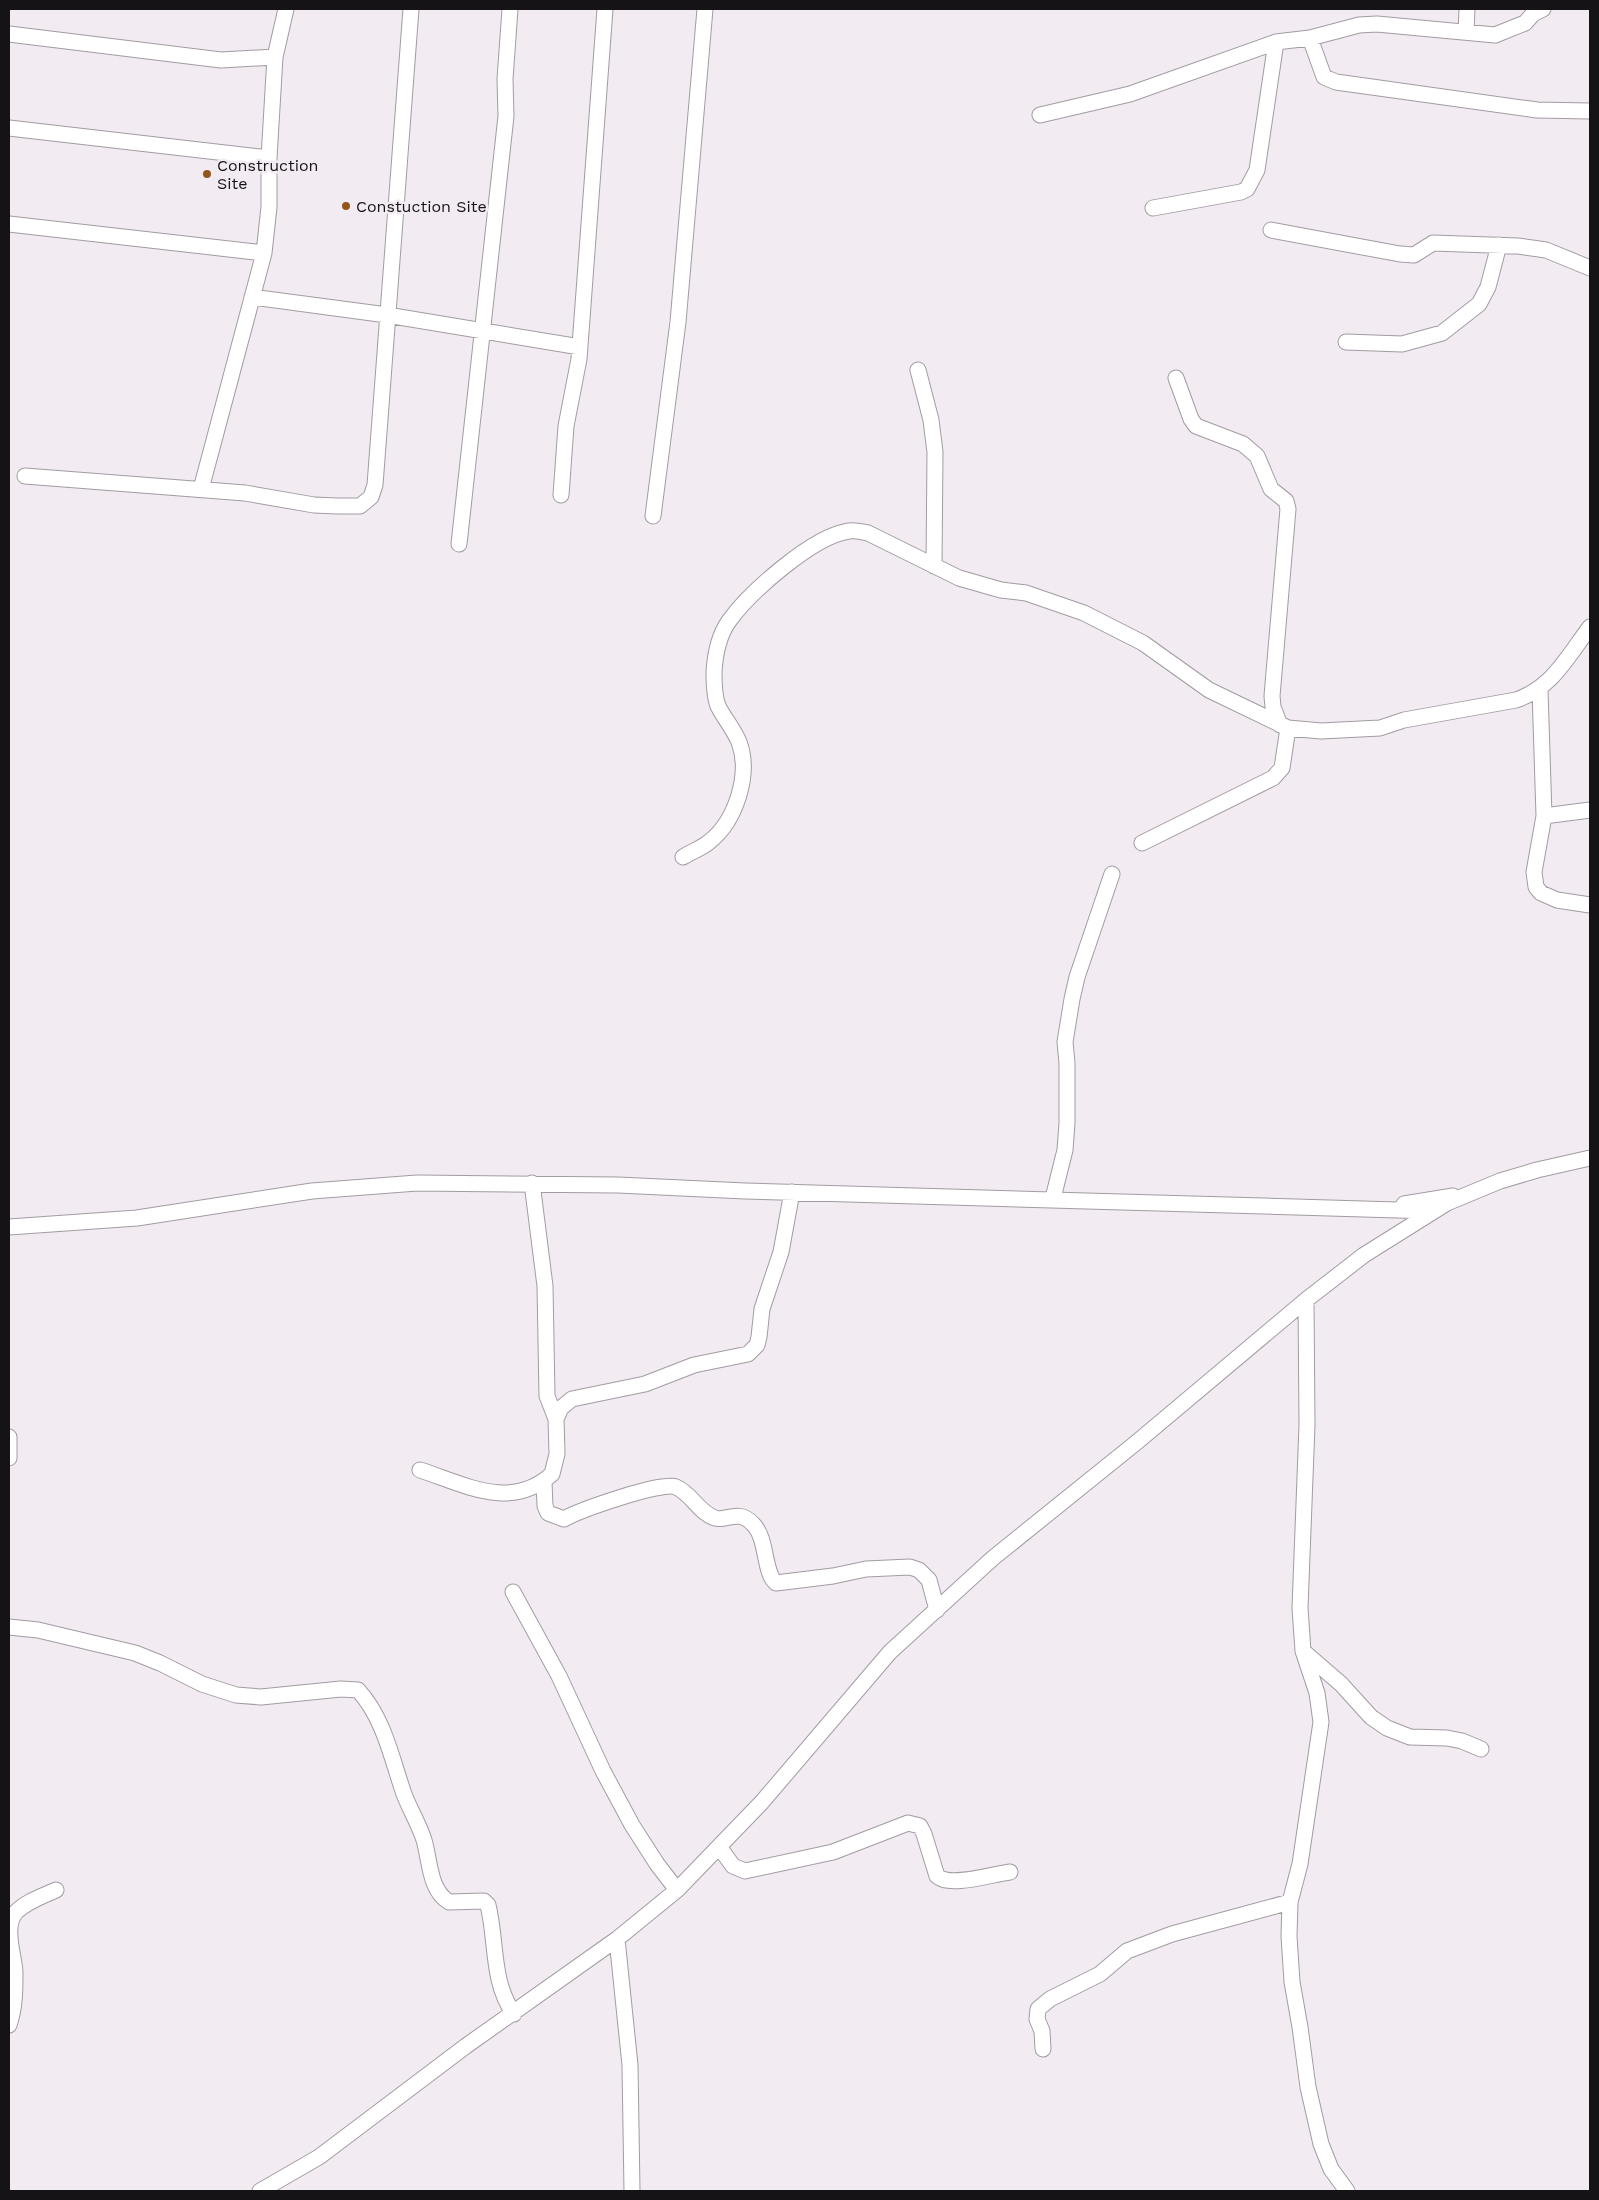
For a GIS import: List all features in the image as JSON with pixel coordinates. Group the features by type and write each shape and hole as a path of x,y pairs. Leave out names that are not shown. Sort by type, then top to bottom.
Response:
{"street":[{"path":"201,489 264,253 269,207 269,158 275,57 286,9"},
{"path":"25,476 245,493 314,505 360,506 371,497 374,485 410,9"},
{"path":"459,544 484,332 506,116 505,79 510,9"},
{"path":"561,495 566,426 580,347 605,9"},
{"path":"652,516 678,322 705,9"},
{"path":"1466,32 1467,9"},
{"path":"1040,115 1130,94 1276,42 1310,38 1359,25 1377,24 1495,35 1525,23 1533,14 1543,9"},
{"path":"9,34 220,60 275,57"},
{"path":"1310,38 1324,77 1336,82 1537,110 1590,111"},
{"path":"1153,208 1241,192 1247,188 1257,170 1276,42"},
{"path":"9,128 269,158"},
{"path":"9,224 264,253"},
{"path":"1271,230 1400,254 1414,255 1433,243 1499,245 1546,250 1590,268"},
{"path":"1346,342 1402,344 1442,333 1479,304 1488,287 1499,245"},
{"path":"252,297 387,315 580,347"},
{"path":"918,370 931,420 935,452 934,566"},
{"path":"1142,843 1273,778 1282,768 1284,726 1273,706 1272,696 1289,514 1286,501 1272,490 1257,456 1243,444 1196,426 1191,419 1176,378"},
{"path":"683,857 709,842 723,828 739,793 742,776 740,744 733,728 718,705 714,672 718,646 730,621 771,578 800,555 842,533 858,531 868,533 959,578 1001,590 1026,593 1084,613 1143,643 1209,690 1284,726 1321,731 1380,728 1404,720 1516,700 1540,690 1590,627"},
{"path":"1540,690 1544,816 1534,872 1536,887 1541,893 1556,900 1590,905"},
{"path":"1544,816 1590,810"},
{"path":"1053,1198 1064,1150 1067,1123 1067,1063 1064,1042 1076,976 1112,874"},
{"path":"264,2190 320,2157 466,2046 618,1939 677,1890 720,1848 762,1802 890,1652 993,1558 1137,1442 1306,1300 1364,1255 1432,1210 1500,1181 1536,1170 1590,1158"},
{"path":"9,1227 137,1218 312,1191 417,1183 532,1183 792,1192 1053,1198 1267,1207 1432,1210"},
{"path":"420,1470 492,1492 508,1494 522,1492 544,1482 552,1474 555,1464 556,1419 547,1396 544,1286 532,1183"},
{"path":"556,1419 561,1408 572,1399 645,1384 694,1365 748,1354 757,1345 762,1309 781,1252 792,1192"},
{"path":"1388,1208 1435,1198 1467,1195"},
{"path":"1306,1300 1307,1425 1300,1608 1303,1651 1317,1693 1321,1722 1300,1864 1290,1902 1289,1936 1292,1982 1308,2087 1321,2144 1331,2169 1347,2191"},
{"path":"9,1437 9,1458"},
{"path":"544,1482 544,1506 548,1514 564,1519 577,1512 622,1498 674,1486 682,1490 703,1512 714,1518 720,1519 729,1515 738,1515 752,1522 764,1545 768,1568 772,1580 776,1583 834,1576 866,1569 910,1567 919,1570 929,1580 937,1610"},
{"path":"513,1592 559,1676 603,1771 632,1825 657,1864 677,1890"},
{"path":"9,1627 38,1630 135,1653 202,1684 236,1695 261,1697 341,1689 358,1690 368,1705 391,1751 404,1793 424,1840 432,1873 440,1894 449,1902 484,1901 488,1905 500,1985 505,2002 514,2014"},
{"path":"1303,1651 1340,1684 1371,1717 1387,1728 1410,1738 1447,1738 1462,1741 1481,1749"},
{"path":"720,1848 733,1866 745,1871 833,1852 908,1823 920,1826 937,1876 940,1879 948,1881 962,1880 1010,1872"},
{"path":"9,2025 14,2008 11,1920 25,1905 56,1890"},
{"path":"1043,2050 1042,2031 1037,2019 1038,2008 1050,1999 1100,1974 1127,1952 1172,1934 1290,1902"},
{"path":"618,1939 630,2065 632,2191"}],"place":[{"name":"Construction Site","path":"207,174"},
{"name":"Constuction Site","path":"346,206"}]}
